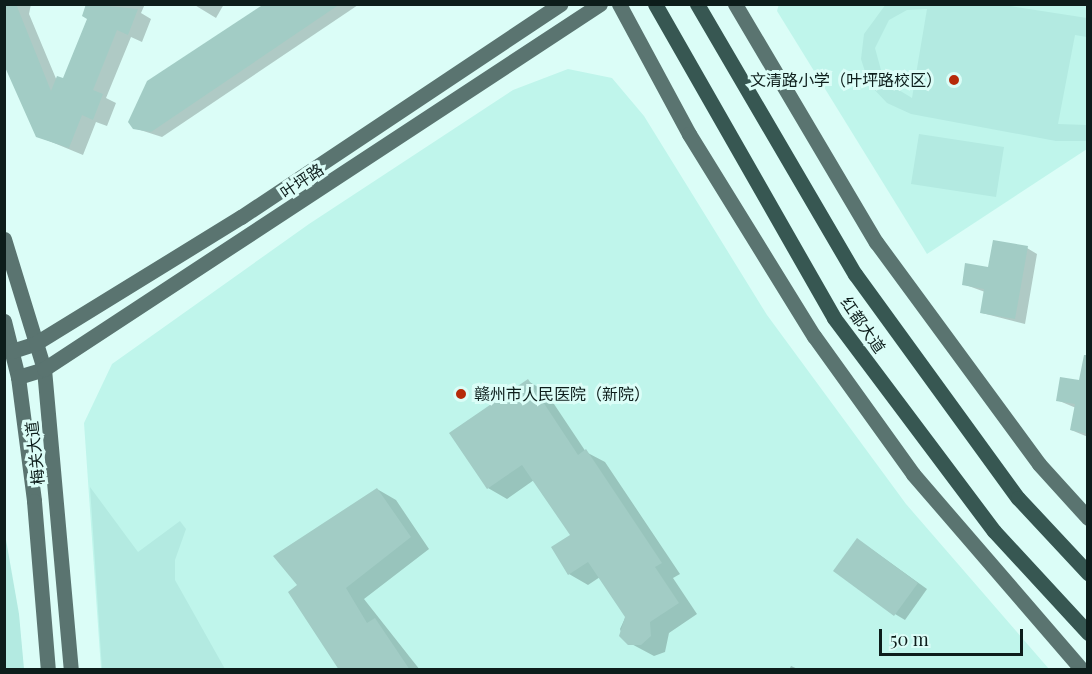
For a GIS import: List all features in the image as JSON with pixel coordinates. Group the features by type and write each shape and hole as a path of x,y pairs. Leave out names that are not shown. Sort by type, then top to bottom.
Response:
{"main road":[{"name":"红都大道","path":"655,4 834,318 994,531 1088,633"},
{"name":"红都大道","path":"697,4 855,274 1018,498 1088,573"}],"street":[{"name":"叶坪路","path":"12,351 36,343 241,217 560,4"},
{"name":"叶坪路","path":"18,377 44,369 600,4"},
{"path":"619,4 689,134 814,336 913,474 1083,669"},
{"path":"735,4 876,242 1039,464 1088,518"},
{"name":"梅关大道","path":"4,238 44,369 70,669"},
{"name":"梅关大道","path":"4,321 18,377 48,669"}],"shaded area":[{"name":"文清路小学（叶坪路校区）","path":"779,4 1087,5 1087,149 927,254 777,11"},
{"path":"886,4 1004,5 1087,18 1087,37 1075,35 1058,124 1087,125 1087,141 1056,141 911,114 887,103 869,84 861,59 864,34","holes":["927,9 912,98 884,81 875,48 889,20 907,10"]},
{"name":"赣州市人民医院（新院）","path":"568,69 612,78 644,116 767,315 906,504 1049,669 101,669 84,423 112,364 309,224 513,90"},
{"path":"919,134 1004,147 996,197 911,184"},
{"path":"90,487 138,552 180,521 186,529 175,560 175,580 225,669 102,669"},
{"path":"5,534 19,614 24,669 5,669"}],"building":[{"path":"4,4 16,4 51,91 57,76 63,78 87,19 82,16 86,4 138,9 128,35 117,30 93,90 103,94 93,120 82,115 69,148 36,137 4,65"},
{"path":"264,4 340,4 151,132 133,129 128,122 147,81"},
{"path":"993,240 1028,246 1015,319 980,313 984,289 962,285 965,263 988,267"},
{"path":"1084,355 1088,355 1088,434 1070,430 1075,404 1056,401 1060,377 1079,380"},
{"path":"528,379 578,455 586,449 662,563 655,567 679,603 650,622 651,636 641,645 628,645 619,636 625,617 588,562 568,575 551,547 570,535 522,465 487,489 449,433"},
{"path":"377,488 411,537 346,588 367,623 375,618 410,670 339,670 288,592 297,585 273,556"},
{"path":"857,538 918,583 894,616 833,571"}],"place":[{"name":"文清路小学（叶坪路校区）","path":"954,80"},
{"name":"赣州市人民医院（新院）","path":"461,394"}]}
